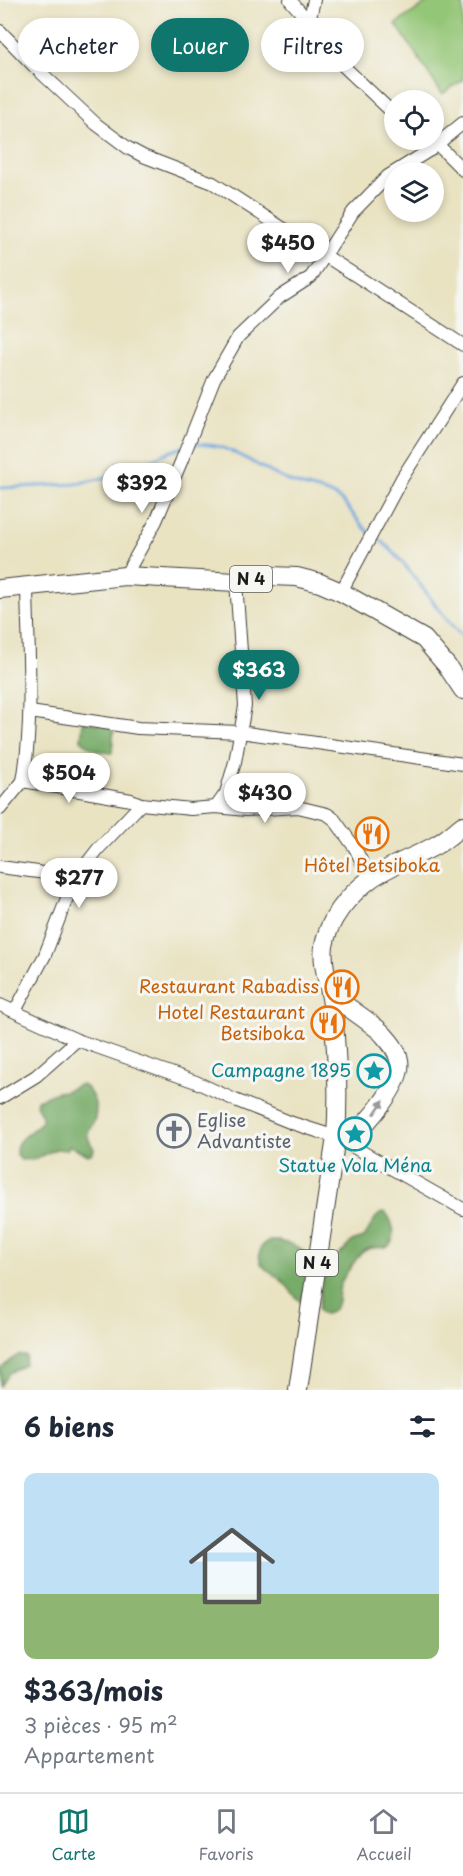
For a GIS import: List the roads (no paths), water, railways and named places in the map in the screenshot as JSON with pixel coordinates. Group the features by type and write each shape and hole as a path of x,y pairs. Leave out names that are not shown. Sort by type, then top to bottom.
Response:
{"main road":[{"name":"N 4","path":"0,589 125,576 236,582 271,576 297,577 341,592 424,639 447,666 463,690"},
{"name":"N 4","path":"298,1390 336,1137 338,1071 324,948 328,932 347,899 370,879 439,843 463,825"},
{"path":"331,994 385,1037 395,1050 399,1068 394,1083 367,1123 349,1140 336,1137"}],"street":[{"path":"290,0 306,18"},
{"path":"310,18 314,0"},
{"path":"0,31 96,124 128,148 213,183 463,345"},
{"path":"350,72 384,105"},
{"path":"444,139 463,123"},
{"path":"125,576 156,521 214,379 238,337 280,297 311,277 353,212 388,176 429,150"},
{"path":"438,150 463,170"},
{"path":"341,592 402,478 463,383"},
{"path":"216,807 226,793 235,762 245,706 236,582"},
{"path":"0,809 23,781 30,712 27,586"},
{"path":"30,712 138,729 240,732 463,764"},
{"path":"23,781 131,800 141,804 191,809 216,807 246,810 298,807 327,814 334,819 355,848 370,879"},
{"path":"15,1011 45,955 74,880 98,849 141,804"},
{"path":"0,867 74,880"},
{"path":"0,1005 77,1040 196,1082 292,1123 336,1137 463,1209"},
{"path":"0,1098 36,1076 77,1040"}],"waterway":[{"path":"192,445 220,447 240,455 279,477 332,495 342,501 369,532"},
{"path":"0,488 75,484 108,477 131,471 163,454 183,447"},
{"path":"375,536 399,559 463,637"}],"place":[{"name":"Hôtel Betsiboka","path":"372,834"},
{"name":"Restaurant Rabadiss","path":"342,987"},
{"name":"Hotel Restaurant Betsiboka","path":"328,1023"},
{"name":"Campagne 1895","path":"374,1071"},
{"name":"Eglise Advantiste","path":"174,1131"},
{"name":"Statue Vola Ména","path":"355,1134"}]}
